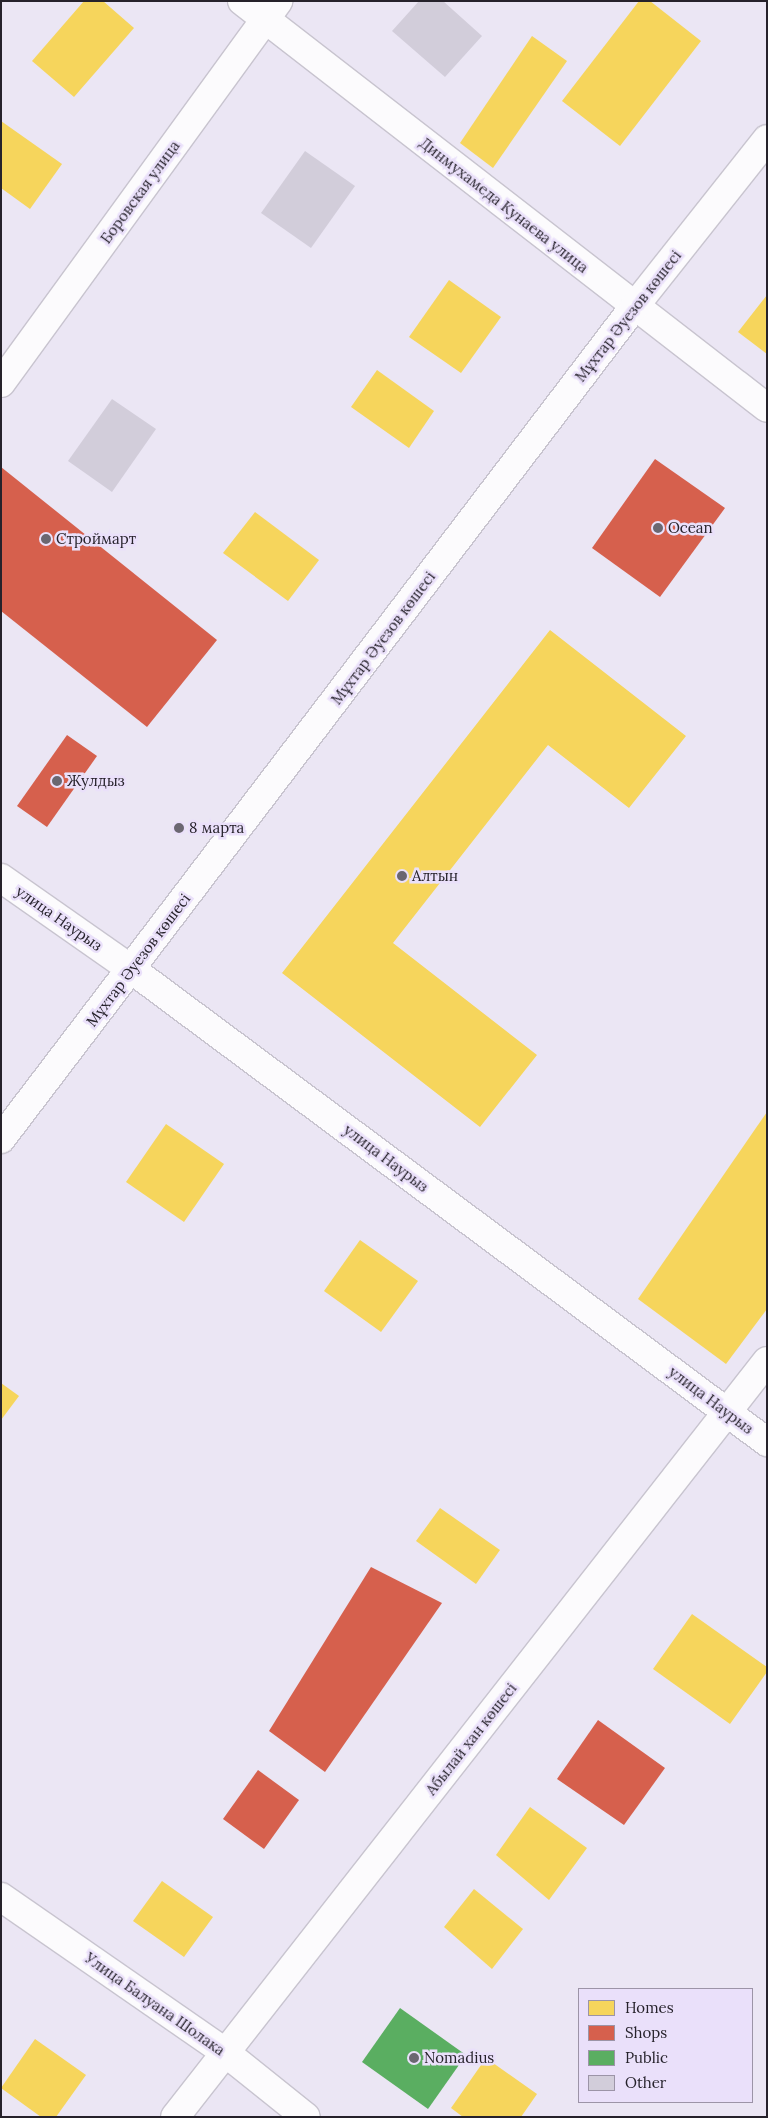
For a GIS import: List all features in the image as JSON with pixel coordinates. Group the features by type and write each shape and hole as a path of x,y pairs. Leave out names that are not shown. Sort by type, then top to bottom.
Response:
{"street":[{"name":"Динмухамеда Кунаева улица","path":"242,1 272,10 634,307 767,408"},
{"name":"Боровская улица","path":"1,383 272,10"},
{"name":"Мұхтар Әуезов көшесі","path":"1,1139 634,307 767,139"},
{"name":"улица Наурыз","path":"1,878 131,969 767,1442"},
{"name":"Абылай хан көшесі","path":"175,2117 767,1361"},
{"name":"Улица Балуана Шолака","path":"1,1897 226,2053 306,2117"}],"building: Homes":[{"path":"84,1 103,1 134,28 74,97 32,61"},
{"path":"639,1 650,1 701,41 620,146 562,101"},
{"path":"532,36 567,61 493,168 460,143"},
{"path":"1,121 62,164 30,209 1,188"},
{"path":"449,280 501,317 461,373 409,337"},
{"path":"767,295 767,354 738,332"},
{"path":"377,370 434,411 409,448 351,407"},
{"path":"255,512 319,560 288,601 223,553"},
{"name":"Алтын","path":"550,630 686,736 629,808 548,745 393,943 537,1055 480,1127 282,973"},
{"path":"767,1112 767,1309 726,1364 638,1299"},
{"path":"166,1124 224,1164 184,1222 126,1182"},
{"path":"360,1240 418,1281 381,1332 324,1291"},
{"path":"1,1383 19,1396 1,1420"},
{"path":"440,1508 500,1550 476,1584 416,1541"},
{"path":"692,1614 767,1667 767,1672 730,1724 653,1669"},
{"path":"530,1807 587,1848 549,1900 496,1855"},
{"path":"162,1881 213,1917 184,1957 133,1921"},
{"path":"474,1889 523,1929 492,1969 444,1927"},
{"path":"35,2039 86,2075 56,2117 41,2117 1,2088"},
{"path":"486,2058 537,2094 521,2117 463,2117 451,2108"}],"building: Shops":[{"name":"Ocean","path":"655,459 725,508 660,597 592,548"},
{"name":"Строймарт","path":"1,467 217,640 147,727 1,611"},
{"name":"Жулдыз","path":"67,735 97,756 47,827 17,806"},
{"path":"371,1567 442,1603 325,1772 269,1731"},
{"path":"598,1720 665,1768 624,1825 557,1779"},
{"path":"258,1770 299,1800 264,1849 223,1819"}],"building: Public":[{"name":"Nomadius","path":"400,2008 466,2055 428,2109 362,2062"}],"building: Other":[{"path":"419,1 443,1 482,36 445,77 392,31"},
{"path":"305,151 355,186 311,248 261,213"},
{"path":"112,399 156,429 112,492 68,461"}],"place":[{"name":"Ocean","path":"658,528"},
{"name":"Строймарт","path":"46,539"},
{"name":"Жулдыз","path":"57,781"},
{"name":"8 марта","path":"179,828"},
{"name":"Алтын","path":"402,876"},
{"name":"Nomadius","path":"414,2058"}]}
